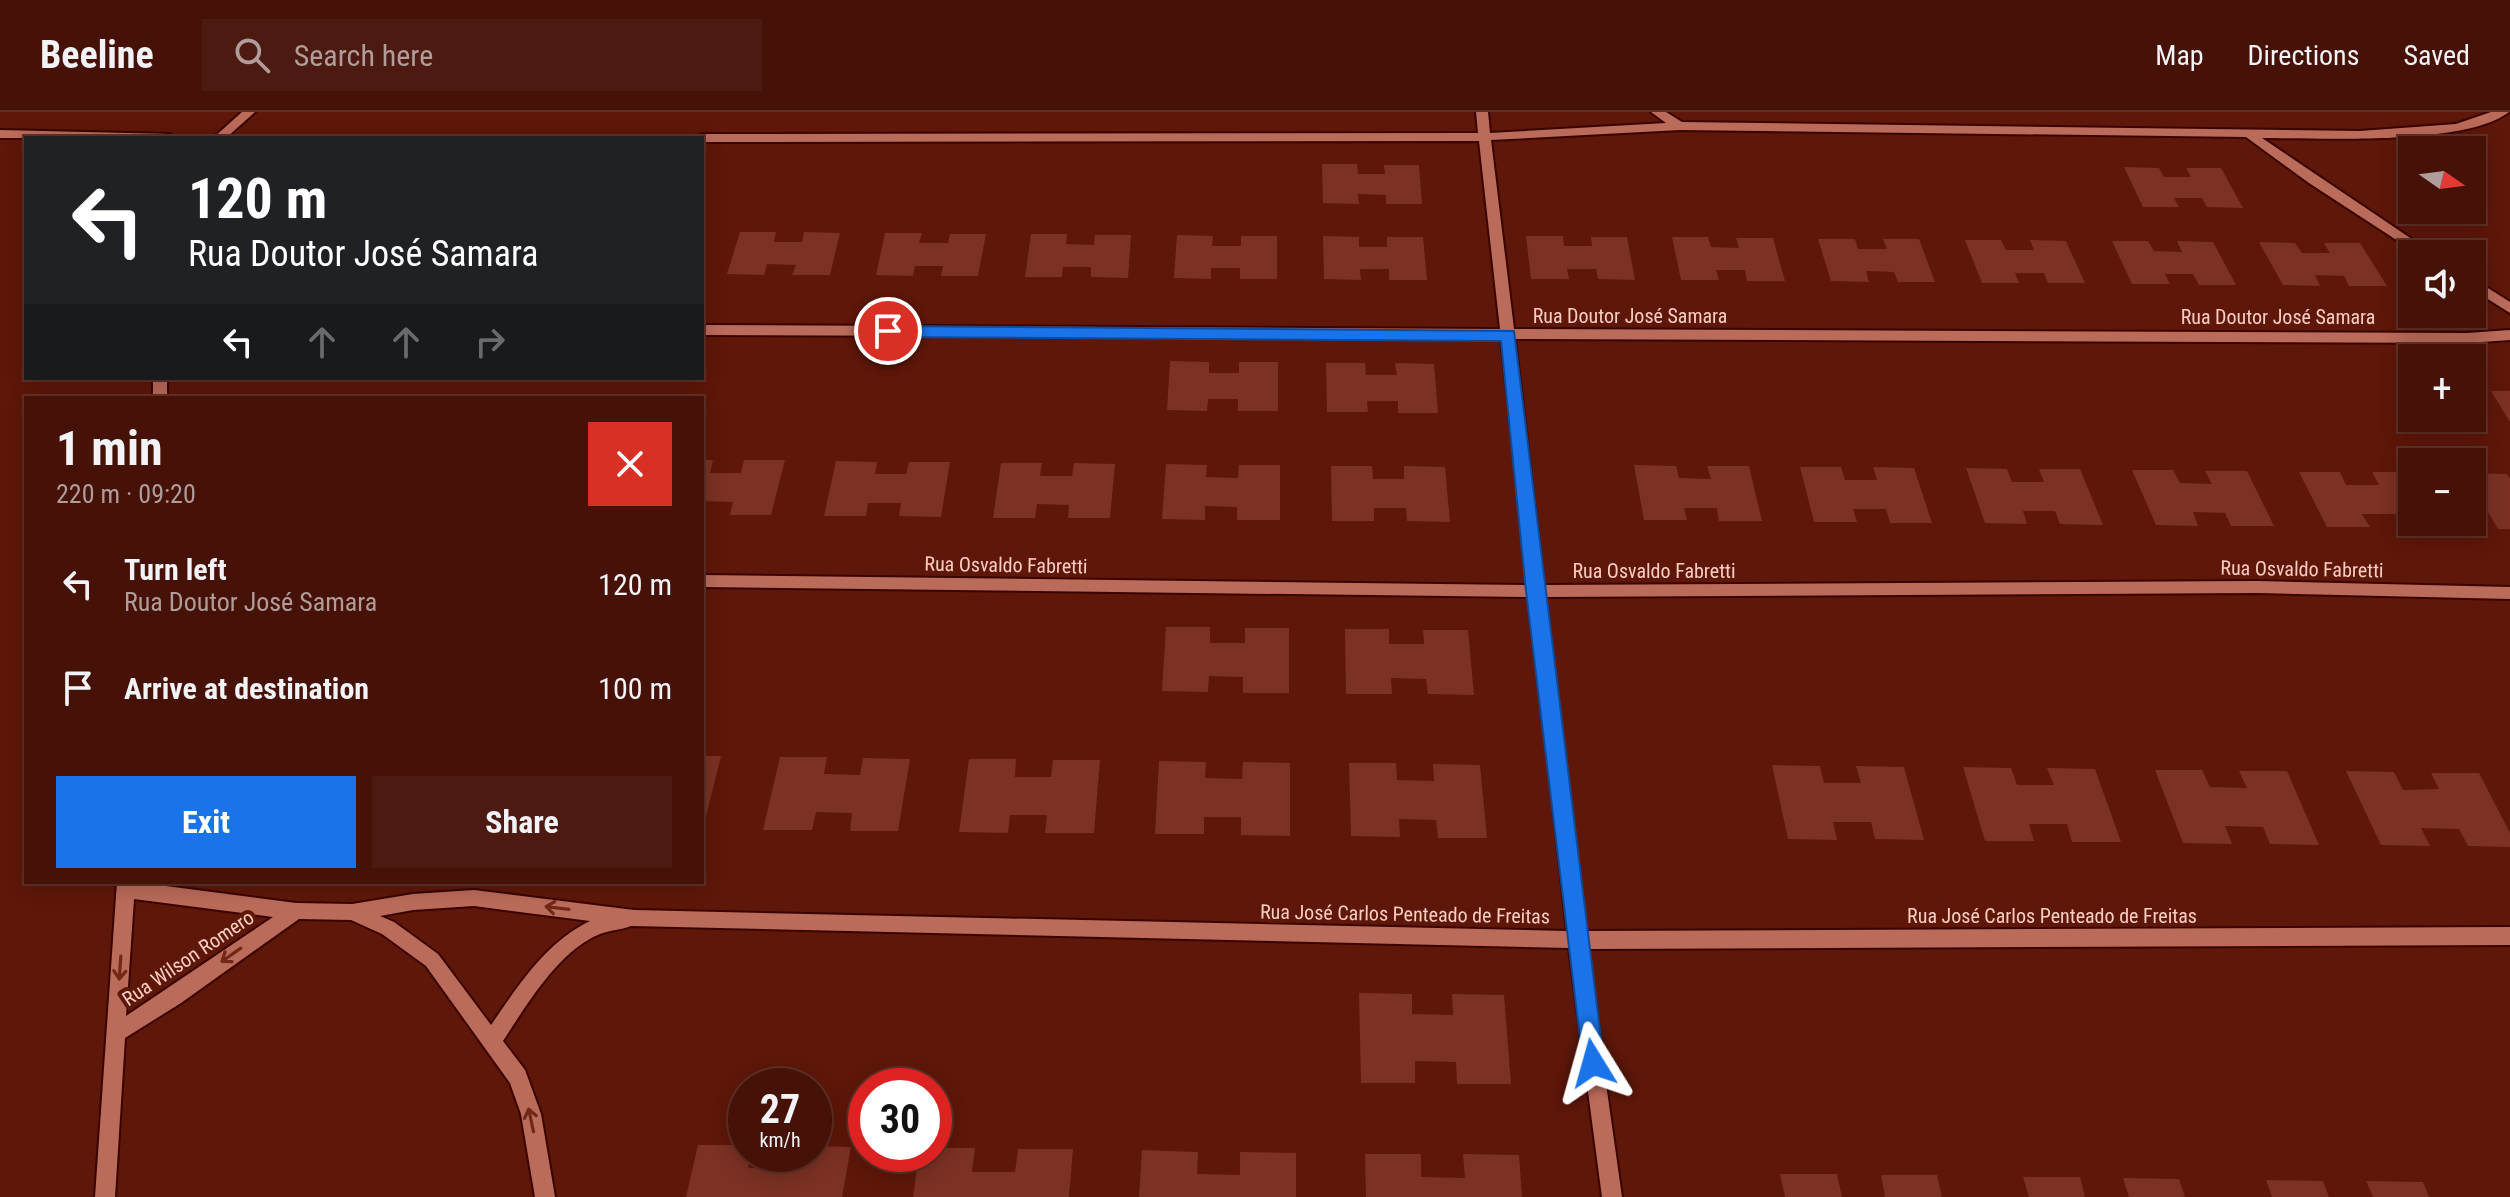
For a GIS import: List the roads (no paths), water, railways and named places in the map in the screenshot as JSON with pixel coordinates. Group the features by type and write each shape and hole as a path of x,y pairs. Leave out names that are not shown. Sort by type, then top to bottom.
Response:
{"street":[{"path":"221,136 249,112"},
{"path":"1482,112 1535,591 1612,1197"},
{"path":"1657,112 1680,126"},
{"path":"704,138 1484,137 1680,126 2360,135 2457,128 2503,112"},
{"path":"0,134 85,136"},
{"path":"2249,134 2405,240"},
{"path":"2486,292 2510,308"},
{"name":"Rua Doutor José Samara","path":"704,330 2467,338 2510,335"},
{"name":"Rua Osvaldo Fabretti","path":"704,581 1535,591 2258,587 2510,593"},
{"path":"126,886 296,911 352,912 388,928 432,960 518,1077 531,1114 545,1197"},
{"name":"Rua Wilson Romero","path":"105,1197 126,886"},
{"name":"Rua José Carlos Penteado de Freitas","path":"352,912 413,902 474,898 634,918 1577,940 2510,936"},
{"name":"Rua Wilson Romero","path":"115,1034 174,997 296,911"},
{"name":"Rua José Carlos Penteado de Freitas","path":"492,1041 529,986 554,958 591,929 634,918"}]}
